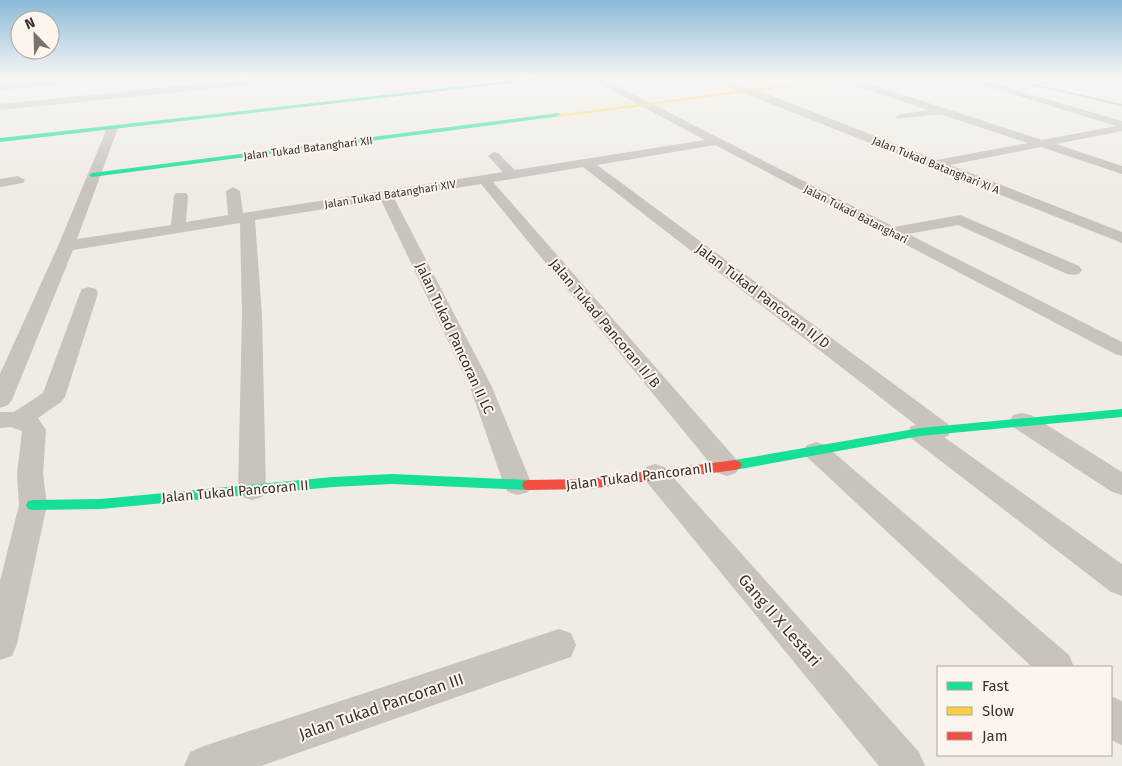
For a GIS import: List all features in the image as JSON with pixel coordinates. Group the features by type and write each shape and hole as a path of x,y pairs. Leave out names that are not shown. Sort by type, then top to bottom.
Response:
{"street":[{"path":"0,140 246,113"},
{"name":"Jalan Tukad Batanghari XII","path":"92,175 582,113"},
{"name":"Jalan Tukad Batanghari","path":"658,113 1122,350"},
{"name":"Jalan Tukad Batanghari XI A","path":"803,113 1122,238"},
{"path":"901,117 930,113"},
{"path":"947,113 1122,170"},
{"path":"1083,113 1122,124"},
{"path":"0,400 66,246 92,175 112,128"},
{"path":"934,165 1122,128"},
{"name":"Jalan Tukad Batanghari XIV","path":"66,246 715,142"},
{"path":"494,156 513,174"},
{"name":"Jalan Tukad Pancoran II/D","path":"586,163 1122,582"},
{"name":"Jalan Tukad Pancoran II/B","path":"484,179 727,466"},
{"path":"0,183 18,180"},
{"path":"233,191 241,218 252,315 252,490"},
{"name":"Jalan Tukad Pancoran II LC","path":"386,194 481,387 518,485"},
{"path":"178,228 181,196"},
{"path":"892,232 960,220 1072,270"},
{"path":"10,420 53,396 89,293"},
{"name":"Jalan Tukad Pancoran II","path":"33,505 101,504 333,482 392,479 518,485 588,484 727,466 929,431 1022,421 1122,414"},
{"path":"0,644 33,505 30,474 34,430 29,423 10,420"},
{"path":"1022,421 1122,485"},
{"path":"816,451 1056,666"},
{"name":"Gang II X Lestari","path":"655,474 905,766"},
{"name":"Jalan Tukad Pancoran III","path":"204,766 559,645"},
{"path":"1112,717 1122,726"}],"traffic: fast":[{"path":"0,140 243,113"},
{"path":"92,175 559,115"},
{"path":"735,465 920,432 1122,413"},
{"path":"33,505 101,504 333,482 392,479 529,485"}],"traffic: slow":[{"path":"559,115 577,113"}],"traffic: jam":[{"path":"529,485 588,484 735,465"}]}
